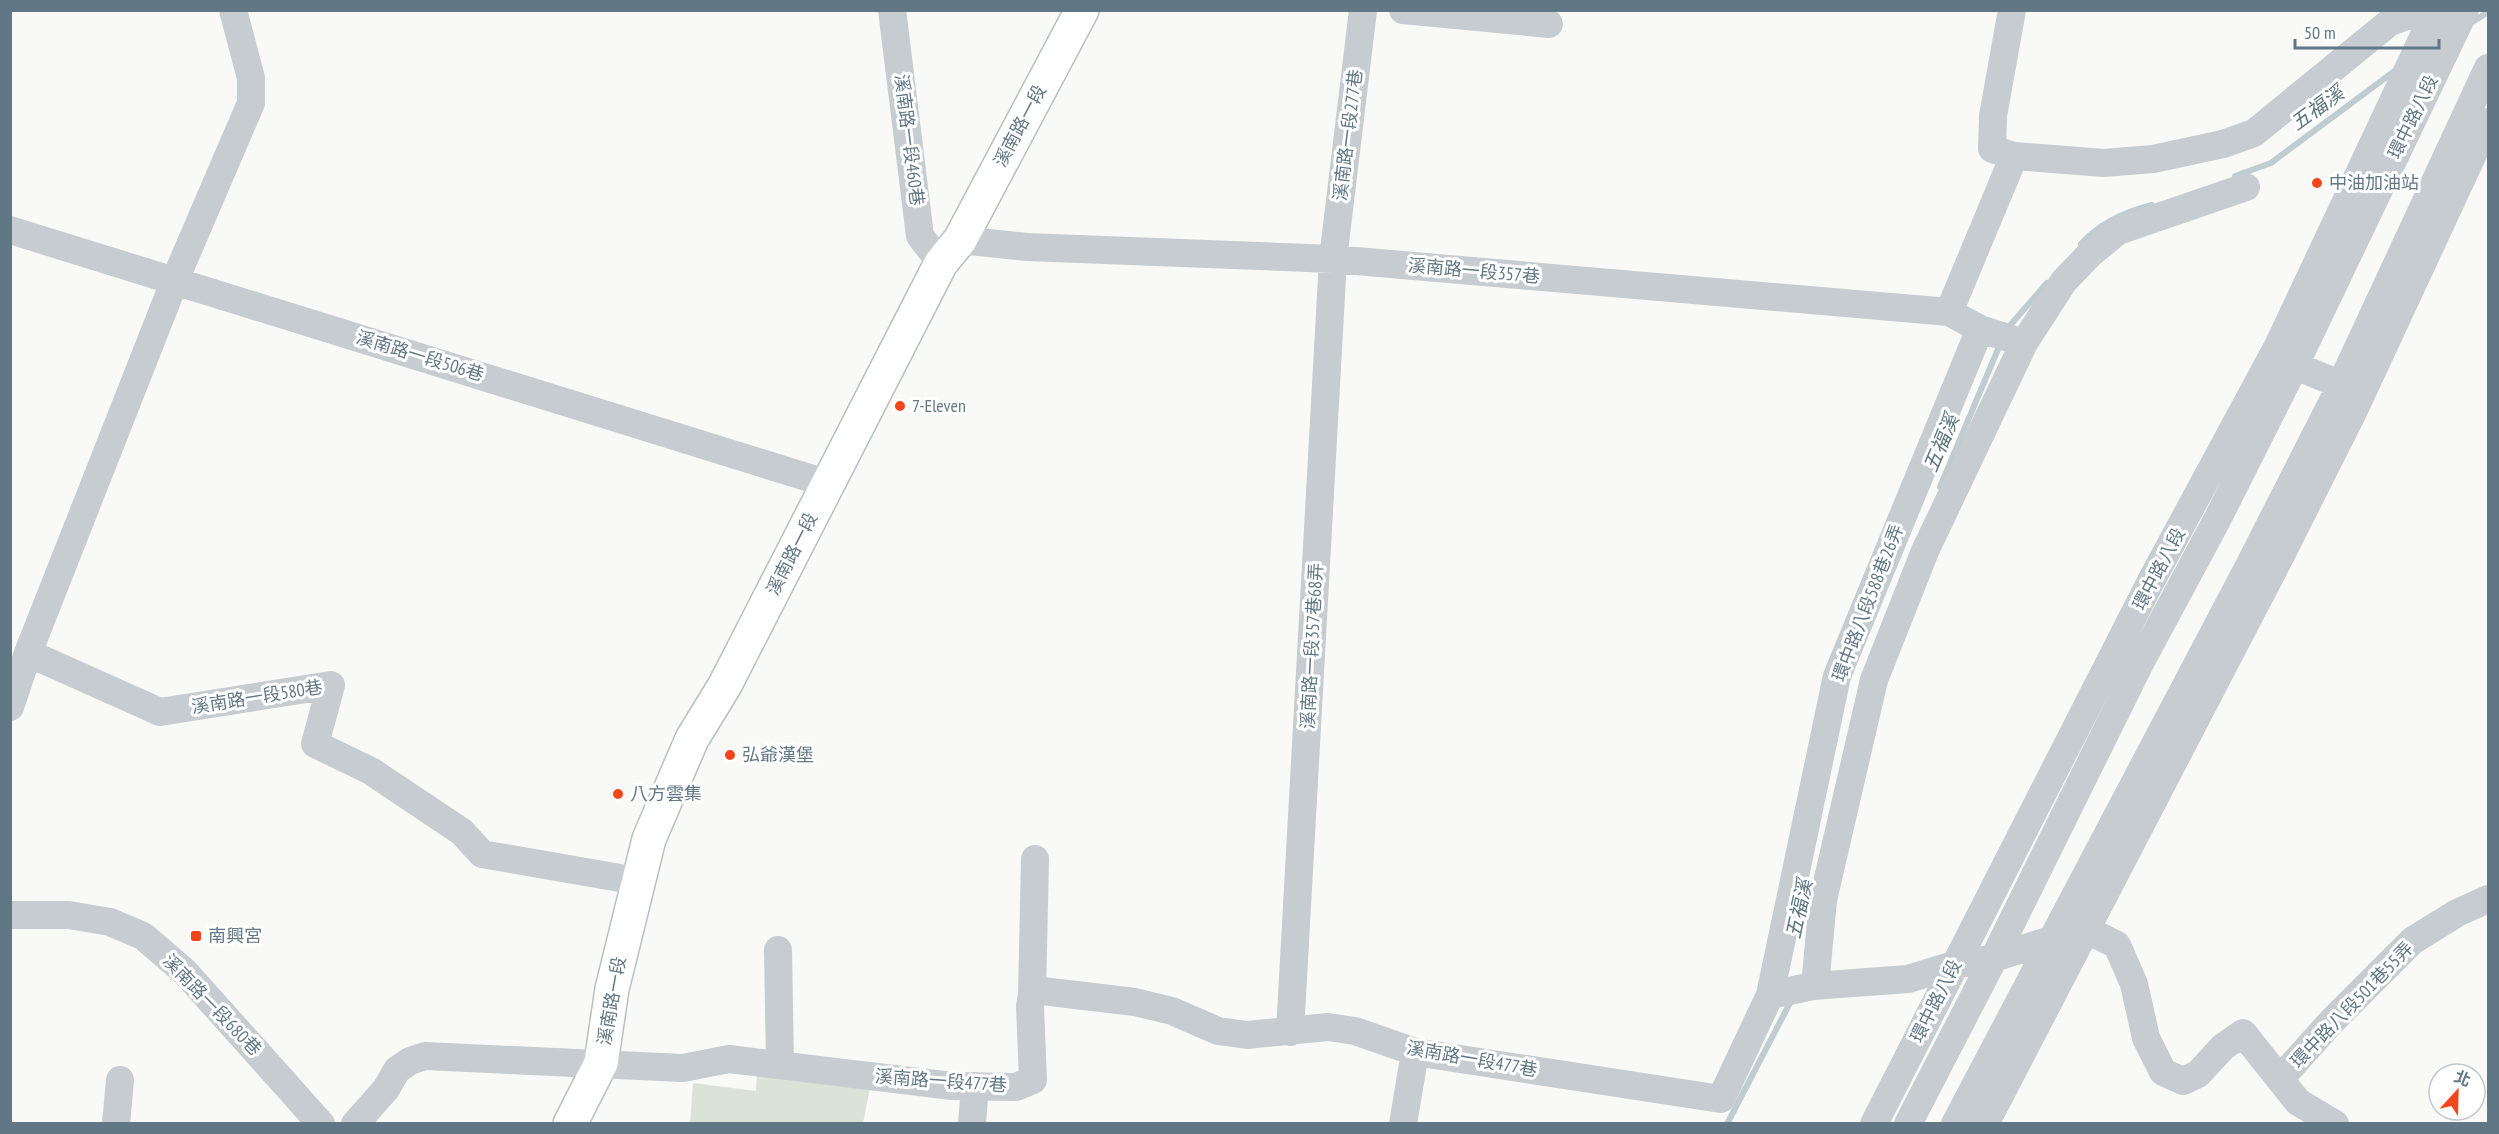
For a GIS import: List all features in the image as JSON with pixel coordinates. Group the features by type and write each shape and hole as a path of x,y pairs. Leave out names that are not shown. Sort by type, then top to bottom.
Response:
{"main road":[{"name":"溪南路一段","path":"570,1124 601,1063 612,989 649,838 693,739 725,686 951,251 1082,10"}],"street":[{"path":"10,707 28,653 175,280 251,103 251,78 233,10"},
{"name":"溪南路一段460巷","path":"892,10 920,236 951,251"},
{"name":"溪南路一段277巷","path":"1333,259 1363,10"},
{"path":"1402,10 1497,15 1550,24"},
{"path":"2012,10 1993,116 1992,149 2014,156 2104,163 2153,159 2223,144 2254,133 2390,22 2409,15 2438,22"},
{"name":"環中路八段","path":"1908,1124 2140,663 2217,520 2382,125 2438,22 2465,10"},
{"name":"環中路八段","path":"1874,1124 2151,582 2283,361 2369,206 2438,22"},
{"path":"1985,1124 2281,555 2488,68"},
{"path":"1955,1124 2250,564 2351,389 2488,122"},
{"path":"1949,312 2014,156"},
{"path":"1814,986 1823,900 1874,680 1925,551 2023,343 2064,281 2090,254 2118,231 2246,187"},
{"name":"溪南路一段506巷","path":"10,230 829,484"},
{"name":"溪南路一段357巷","path":"951,251 1027,247 1333,259 1949,312 1981,329 2023,343"},
{"name":"溪南路一段357巷68弄","path":"1290,1032 1333,259"},
{"name":"環中路八段588巷26弄","path":"1721,1099 1771,995 1837,676 1981,329"},
{"path":"2283,361 2351,389"},
{"name":"溪南路一段580巷","path":"28,653 160,712 331,685 315,744 380,777 462,832 482,854 637,880"},
{"path":"1032,995 1035,859"},
{"name":"環中路八段501巷55弄","path":"2280,1079 2332,1021 2412,941 2457,913 2488,899"},
{"name":"溪南路一段680巷","path":"10,915 69,915 110,922 143,936 185,972 321,1124"},
{"path":"1771,995 1814,986 1908,979 2051,941 2085,929 2117,945 2134,984 2146,1038 2163,1072 2183,1082 2198,1074 2223,1047 2243,1033 2298,1102 2335,1124"},
{"path":"778,950 780,1065"},
{"name":"溪南路一段477巷","path":"601,1063 683,1068 729,1059 952,1086 1016,1087 1033,1080 1032,995 1042,991 1135,1002 1172,1011 1218,1031 1247,1035 1328,1027 1355,1030 1415,1052 1721,1099"},
{"path":"1402,1124 1415,1052"},
{"path":"355,1124 386,1089 397,1070 410,1061 425,1056 601,1063"},
{"path":"116,1124 120,1080"},
{"path":"972,1124 975,1086"}],"shaded area":[{"path":"757,1071 870,1088 863,1123 690,1124 693,1083 756,1091"}],"waterway":[{"name":"五福溪","path":"2471,23 2488,12"},
{"name":"五福溪","path":"2235,176 2271,163 2396,70"},
{"name":"五福溪","path":"2081,244 2113,219 2152,205"},
{"name":"五福溪","path":"2006,330 2047,283"},
{"name":"五福溪","path":"1940,487 2001,342"},
{"name":"五福溪","path":"1727,1124 1792,999"}],"place":[{"name":"中油加油站","path":"2317,183"},
{"name":"7-Eleven","path":"900,406"},
{"name":"弘爺漢堡","path":"730,755"},
{"name":"八方雲集","path":"618,794"},
{"name":"南興宮","path":"196,936"}]}
